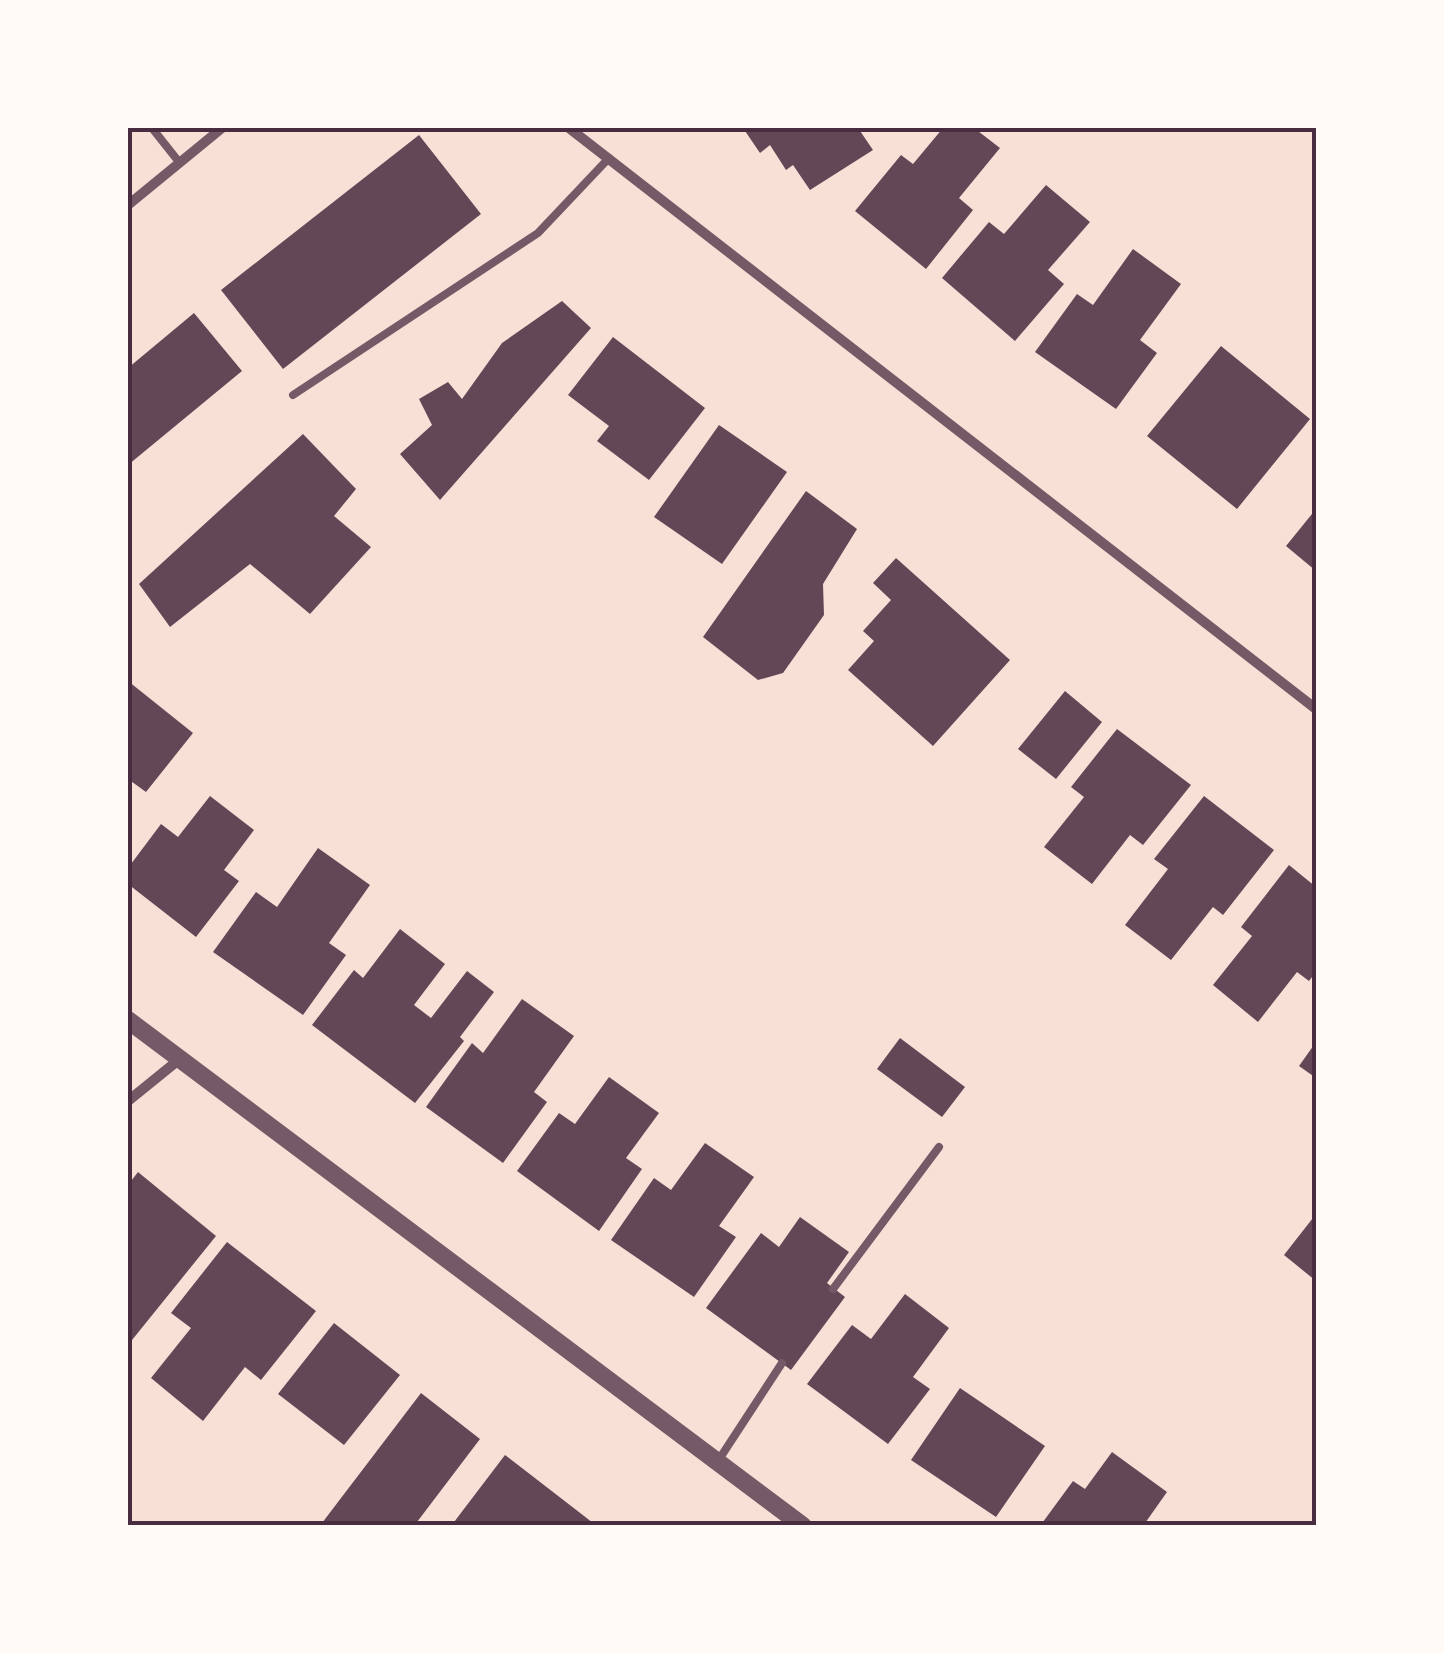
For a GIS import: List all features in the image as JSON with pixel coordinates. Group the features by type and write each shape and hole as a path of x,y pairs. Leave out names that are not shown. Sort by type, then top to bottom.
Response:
{"street":[{"path":"128,205 222,128"},
{"path":"569,128 1316,708"},
{"path":"128,1020 803,1526"},
{"path":"128,1101 181,1058"}],"lane":[{"path":"152,128 180,162"},
{"path":"293,396 538,233 609,158"},
{"path":"834,1289 939,1146"},
{"path":"718,1462 782,1363"}],"building":[{"path":"743,128 858,128 873,150 810,190 793,165 786,170 770,145 760,153"},
{"path":"943,128 974,128 1000,148 959,198 973,210 926,269 855,211 901,155 913,164"},
{"path":"419,135 481,214 283,369 221,290"},
{"path":"1046,185 1090,222 1048,270 1064,284 1015,341 942,278 989,222 1004,234"},
{"path":"1133,249 1181,284 1140,340 1157,353 1116,409 1035,352 1077,294 1093,305"},
{"path":"562,301 591,328 440,500 400,454 432,425 419,399 448,382 462,399 502,343"},
{"path":"194,313 242,371 128,465 128,368"},
{"path":"613,337 705,408 649,480 597,441 609,426 568,395"},
{"path":"1221,346 1310,419 1237,509 1147,436"},
{"path":"719,425 787,472 722,564 654,517"},
{"path":"303,434 356,489 334,516 371,547 310,614 250,564 170,627 139,584"},
{"path":"806,491 857,529 823,584 824,615 783,673 758,680 703,637"},
{"path":"1316,509 1316,571 1286,546"},
{"path":"896,558 1010,660 933,746 848,670 874,641 863,631 891,600 873,583"},
{"path":"128,681 193,733 146,792 128,779"},
{"path":"1065,691 1102,722 1056,779 1018,749"},
{"path":"1117,729 1191,785 1143,845 1130,835 1092,884 1044,847 1084,797 1071,787"},
{"path":"210,796 254,830 224,870 239,881 196,937 128,884 128,868 161,824 178,837"},
{"path":"1204,796 1274,850 1223,915 1213,907 1171,960 1125,925 1168,869 1154,859"},
{"path":"318,848 370,885 329,943 346,955 303,1015 213,952 256,892 277,907"},
{"path":"1289,865 1316,887 1316,972 1309,981 1297,972 1258,1022 1213,985 1252,936 1241,927"},
{"path":"400,929 445,964 414,1005 431,1018 467,971 494,992 460,1037 464,1041 415,1103 312,1025 354,970 363,978"},
{"path":"522,999 574,1036 534,1092 547,1102 503,1163 426,1107 472,1043 483,1053"},
{"path":"900,1038 965,1087 942,1117 877,1069"},
{"path":"1316,1042 1316,1078 1299,1066"},
{"path":"609,1077 659,1113 626,1158 642,1169 599,1231 517,1171 559,1113 575,1124"},
{"path":"705,1143 754,1177 719,1226 736,1237 694,1297 611,1240 654,1178 671,1190"},
{"path":"138,1172 216,1236 128,1345 128,1185"},
{"path":"1316,1214 1316,1281 1284,1255"},
{"path":"800,1217 849,1252 827,1283 845,1297 791,1370 706,1308 761,1233 779,1247"},
{"path":"227,1242 316,1311 261,1380 245,1367 203,1421 151,1378 191,1328 171,1313"},
{"path":"905,1294 949,1328 913,1377 930,1389 888,1444 807,1384 852,1325 871,1339"},
{"path":"334,1323 400,1375 344,1445 278,1394"},
{"path":"960,1388 1045,1446 996,1517 911,1460"},
{"path":"421,1393 480,1439 414,1526 322,1523"},
{"path":"1112,1452 1167,1492 1143,1526 1040,1526 1073,1481 1085,1489"},
{"path":"505,1455 597,1526 451,1526"}]}
